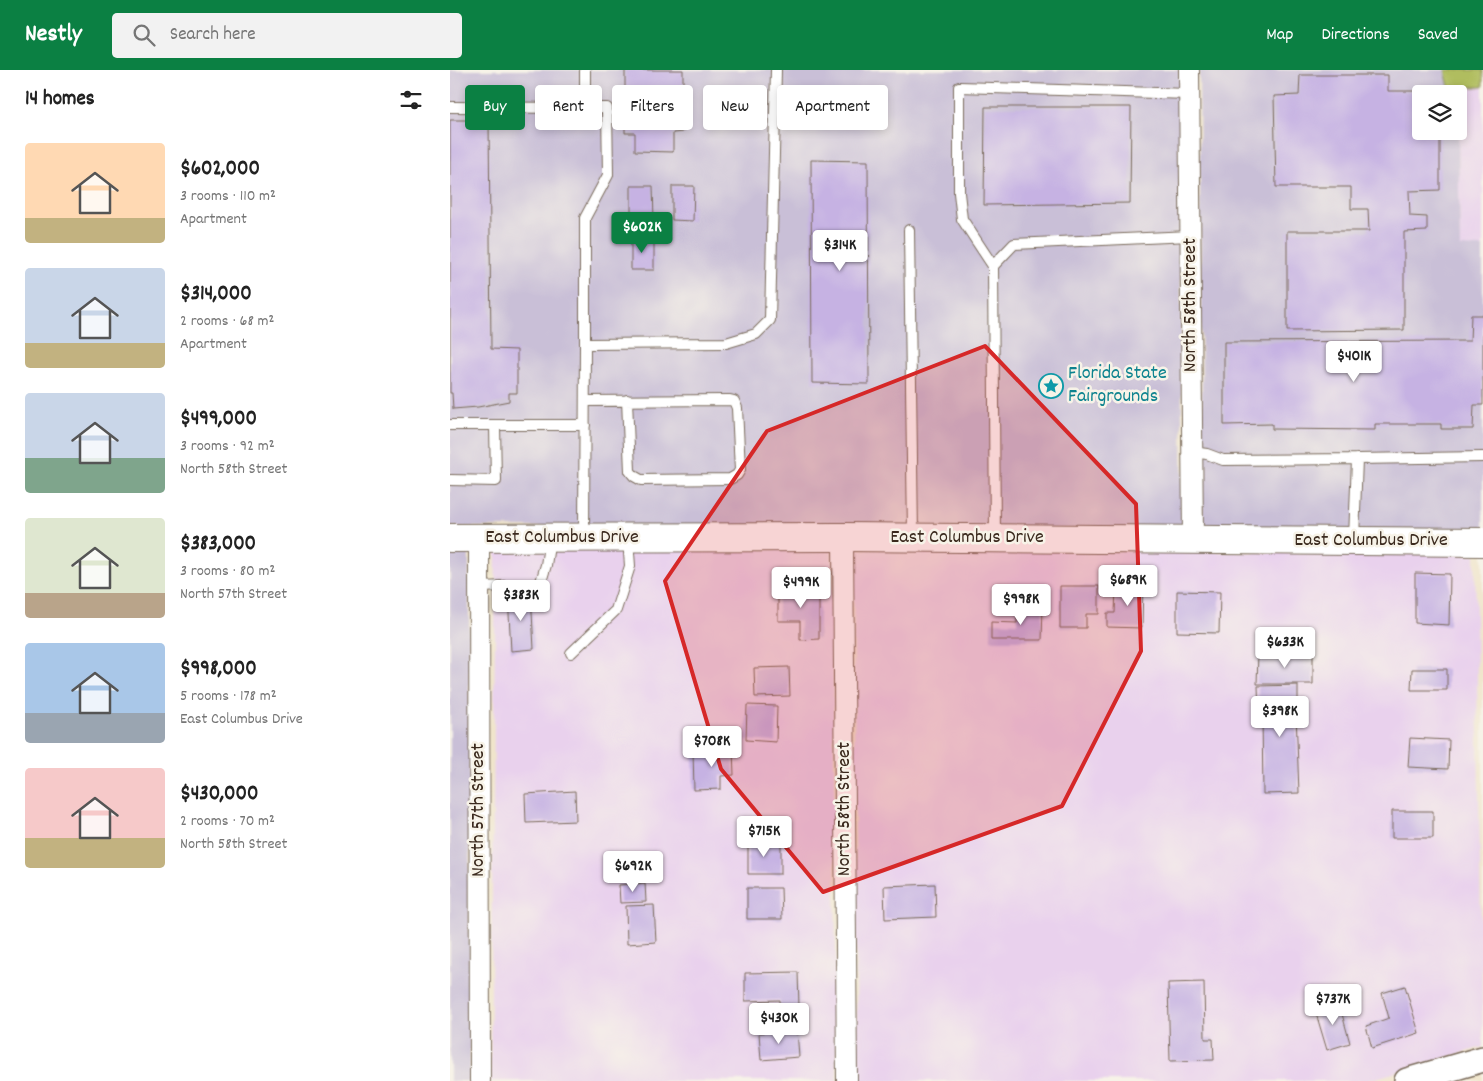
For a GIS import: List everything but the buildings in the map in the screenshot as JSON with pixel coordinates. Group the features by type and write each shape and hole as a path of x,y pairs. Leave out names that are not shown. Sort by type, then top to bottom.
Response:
{"main road":[{"name":"East Columbus Drive","path":"450,538 995,538 1483,542"}],"street":[{"name":"North 58th Street","path":"1189,70 1193,540"},
{"name":"North 57th Street","path":"479,538 480,1081"},
{"name":"North 58th Street","path":"842,538 847,1081"},
{"path":"1419,1079 1483,1058"}],"lane":[{"path":"585,70 585,85"},
{"path":"585,344 726,343 756,334 770,320 776,70"},
{"path":"995,538 992,266 962,219 959,193 959,87 1189,94"},
{"path":"450,107 535,108"},
{"path":"584,538 586,401 585,218 608,175 606,108 602,108"},
{"path":"909,230 913,538"},
{"path":"992,266 1014,244 1190,236"},
{"path":"586,401 627,400 734,401 737,408 740,470 737,475 730,479 641,480 634,476 630,471 627,400"},
{"path":"450,425 585,425"},
{"path":"450,480 496,481 495,425"},
{"path":"1192,452 1207,454 1223,460 1483,457"},
{"path":"1354,541 1356,459"},
{"path":"479,588 540,585 546,565 550,538"},
{"path":"571,653 616,610 630,566 627,538"}],"highlighted area":[{"path":"985,346 1136,504 1141,651 1062,806 823,892 721,769 665,581 767,431"}],"shaded area":[{"path":"450,70 1179,70 1183,529 450,527"},
{"path":"1199,70 1445,70 1449,85 1412,85 1412,140 1458,140 1460,247 1483,247 1483,531 1203,529"},
{"path":"1483,87 1483,247 1460,247 1458,140 1467,140 1467,88"},
{"path":"832,549 837,1081 490,1081 496,550"},
{"path":"853,549 1475,554 1483,1047 1366,1081 857,1081"},
{"path":"450,550 469,550 470,1081 450,1081"}],"green space":[{"path":"1445,70 1483,70 1483,87 1449,85"}],"place":[{"name":"Florida State Fairgrounds","path":"1051,386"}]}
